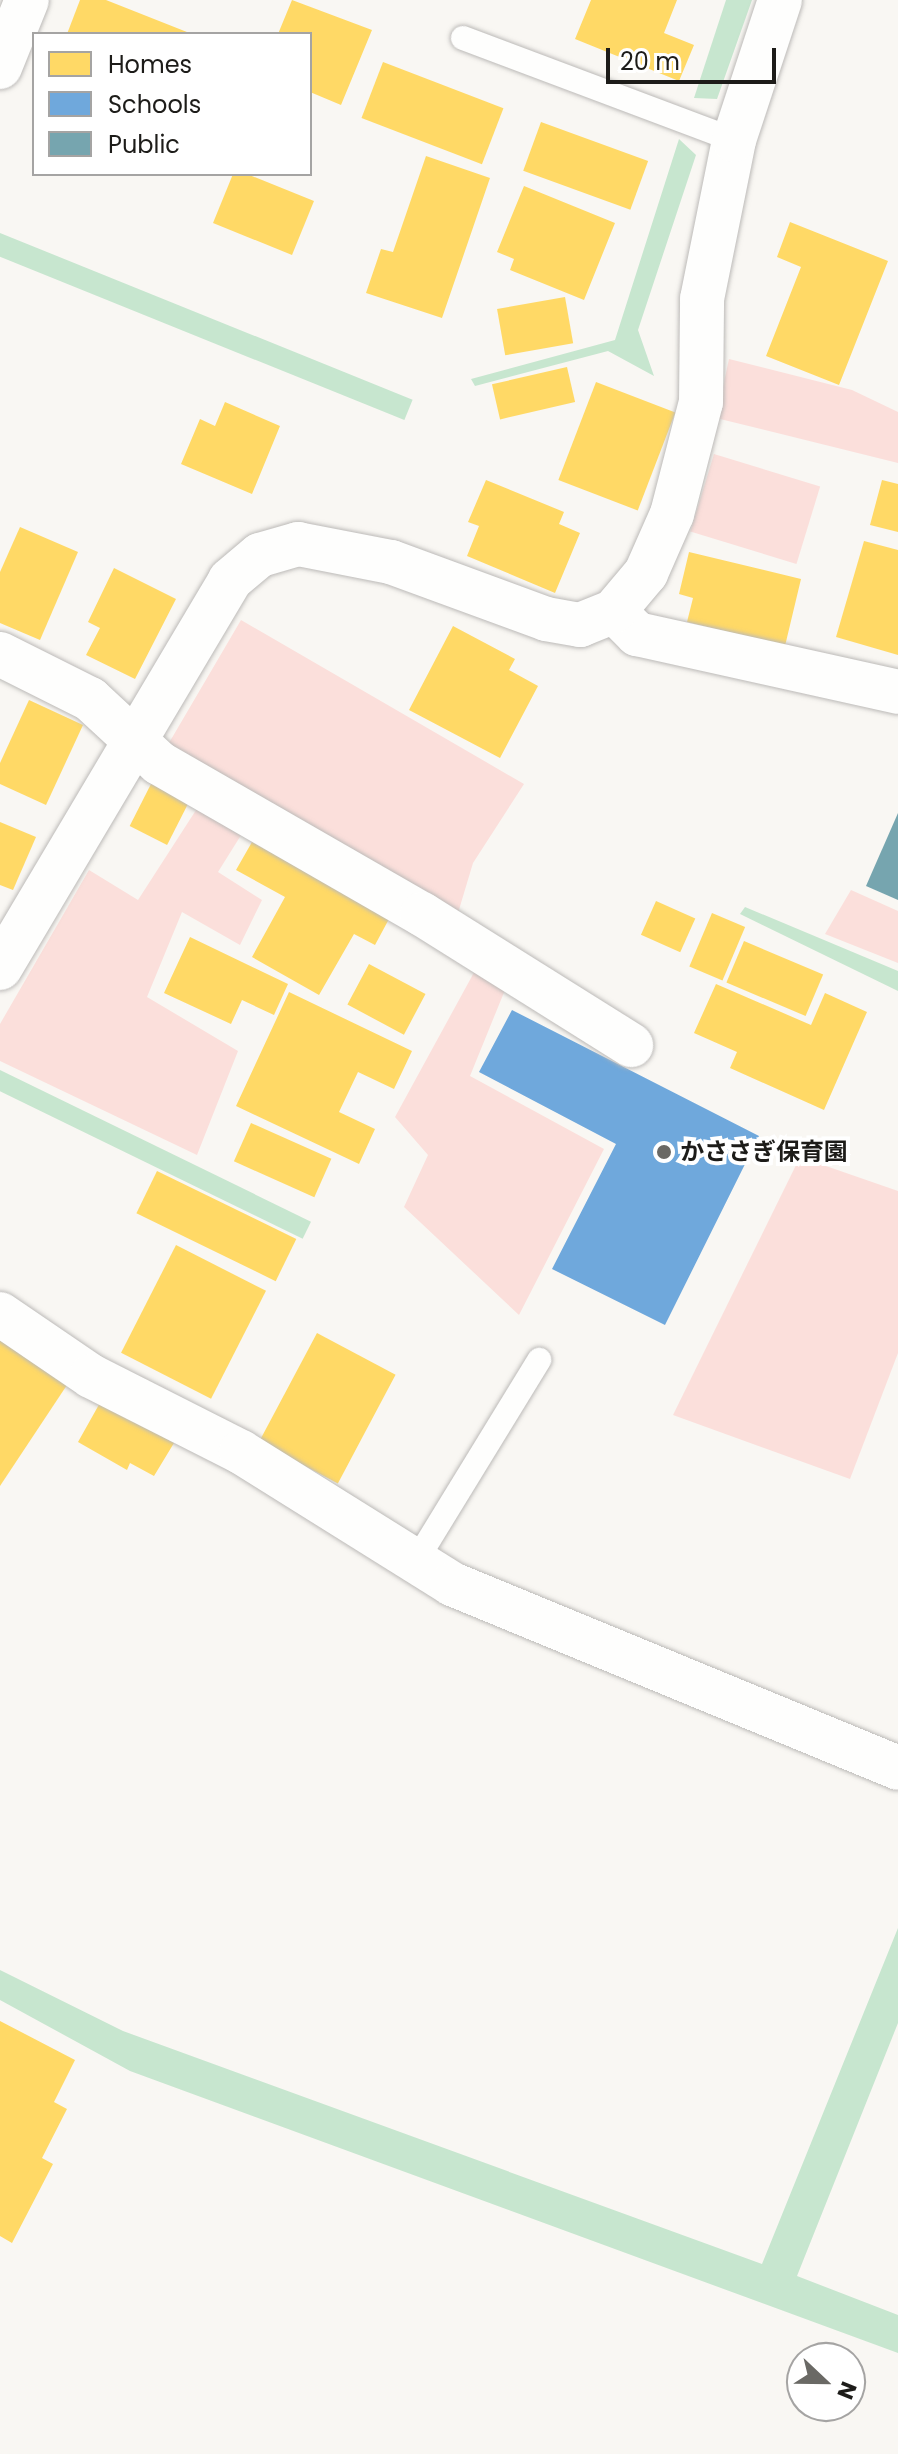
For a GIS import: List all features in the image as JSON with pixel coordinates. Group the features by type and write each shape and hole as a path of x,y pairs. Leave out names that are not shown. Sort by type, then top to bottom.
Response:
{"street":[{"path":"4,48 27,0"},
{"path":"0,968 131,739 230,580 260,555 298,544 391,562 546,619 580,625 614,611 646,573 672,514 701,402 702,299 734,140 780,0"},
{"path":"614,611 637,634 898,692"},
{"path":"0,654 90,699 159,763 422,914 631,1045"},
{"path":"0,1314 91,1376 241,1452 452,1584 898,1768"}],"lane":[{"path":"463,38 734,140"},
{"path":"416,1561 539,1360"}],"shaded area":[{"path":"726,0 752,0 717,99 694,98"},
{"path":"679,139 696,155 638,330 654,376 608,351 475,386 471,379 615,340"},
{"path":"0,233 413,400 404,420 0,257"},
{"path":"729,359 852,390 898,412 898,463 716,418"},
{"path":"714,454 820,486 796,564 690,531"},
{"path":"241,620 524,784 473,863 458,913 166,748"},
{"path":"198,807 243,832 218,872 262,900 240,945 182,912 147,997 238,1051 197,1155 0,1061 0,1024 89,870 138,900"},
{"path":"851,890 898,911 898,963 825,934"},
{"path":"745,907 898,971 898,991 740,914"},
{"path":"477,967 507,985 470,1076 604,1149 519,1315 404,1207 428,1155 395,1117"},
{"path":"0,1070 311,1222 303,1239 0,1091"},
{"path":"800,1157 898,1191 898,1353 850,1479 673,1415"},
{"path":"898,1928 898,2023 797,2276 898,2315 898,2353 130,2071 0,2000 0,1970 123,2031 762,2264"}],"building: Homes":[{"path":"80,0 106,0 187,32 68,32"},
{"path":"292,0 372,30 341,105 312,93 312,32 279,32"},
{"path":"591,0 677,0 664,33 694,45 679,81 575,39"},
{"path":"383,62 503,108 482,164 361,118"},
{"path":"541,122 648,161 630,210 523,171"},
{"path":"426,156 490,178 442,318 366,293 381,249 393,252"},
{"path":"232,176 252,176 314,201 292,255 213,223"},
{"path":"524,186 615,223 584,300 510,270 514,259 497,252"},
{"path":"790,222 888,261 839,385 766,356 801,267 777,257"},
{"path":"565,297 573,343 505,355 497,309"},
{"path":"567,367 575,402 500,419 492,384"},
{"path":"596,382 675,412 638,510 558,480"},
{"path":"225,402 280,426 252,494 181,464 200,419 215,426"},
{"path":"486,480 564,512 559,524 580,533 555,593 467,556 479,526 468,522"},
{"path":"882,480 898,484 898,532 870,525"},
{"path":"20,527 78,552 40,640 0,623 0,572"},
{"path":"864,541 898,550 898,655 836,637"},
{"path":"689,552 801,579 785,646 687,622 693,598 679,594"},
{"path":"114,568 176,599 135,679 86,655 100,628 88,622"},
{"path":"453,626 515,659 509,670 538,686 500,758 409,710"},
{"path":"29,700 83,725 46,805 0,784 0,763"},
{"path":"151,784 188,803 167,845 130,826"},
{"path":"0,822 36,837 13,890 0,885"},
{"path":"252,842 389,919 375,945 354,934 319,995 252,957 285,897 236,870"},
{"path":"656,901 695,918 680,952 641,935"},
{"path":"712,913 745,927 722,980 689,966"},
{"path":"190,937 288,984 274,1015 242,1000 231,1024 164,993"},
{"path":"744,941 823,975 806,1016 726,982"},
{"path":"369,964 426,994 404,1035 347,1005"},
{"path":"716,984 811,1025 825,993 867,1012 824,1110 730,1068 737,1052 694,1033"},
{"path":"289,992 412,1051 394,1089 358,1072 339,1112 375,1129 359,1164 236,1106"},
{"path":"251,1123 331,1159 314,1197 234,1161"},
{"path":"157,1171 296,1239 276,1281 136,1213"},
{"path":"176,1245 266,1291 211,1399 121,1353"},
{"path":"317,1333 396,1375 338,1483 259,1442"},
{"path":"0,1340 67,1385 0,1486"},
{"path":"101,1401 174,1443 154,1476 130,1463 127,1470 78,1442"},
{"path":"0,2021 75,2060 54,2102 67,2109 42,2158 53,2164 12,2243 0,2236"}],"building: Schools":[{"path":"512,1010 759,1136 665,1325 552,1269 616,1144 479,1072"}],"building: Public":[{"path":"898,813 898,900 866,886"}],"place":[{"name":"かささぎ保育園","path":"664,1152"}]}
